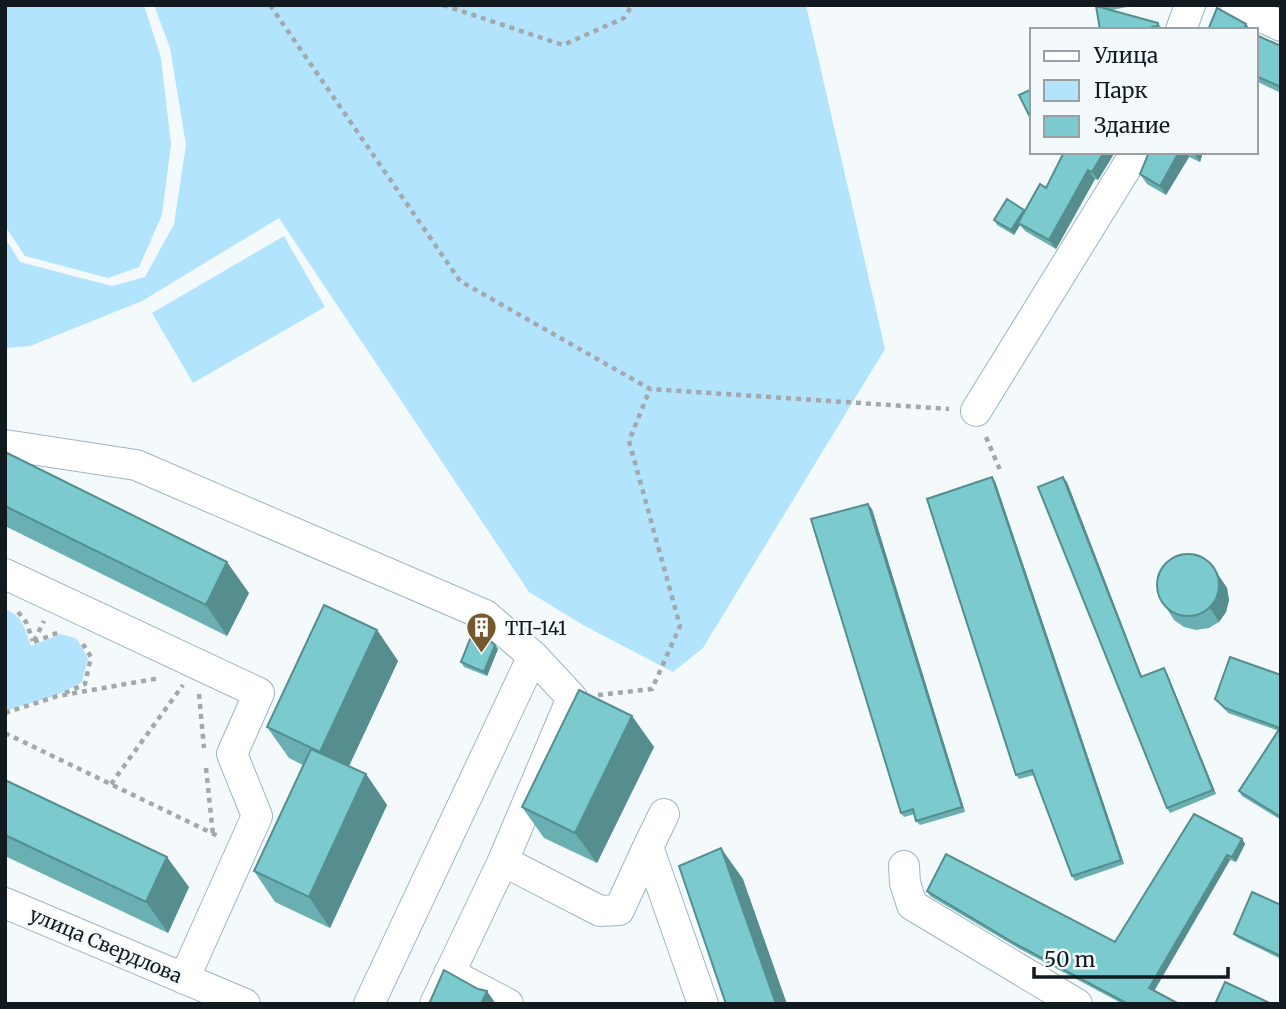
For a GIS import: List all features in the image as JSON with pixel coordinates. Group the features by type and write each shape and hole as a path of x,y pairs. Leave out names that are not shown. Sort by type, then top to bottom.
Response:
{"street":[{"path":"1182,28 1190,5"},
{"path":"1236,5 1281,26"},
{"path":"976,411 1135,154"},
{"path":"5,446 136,465 485,615 533,656 572,698 503,861 435,1004"},
{"path":"5,574 260,694 232,754 257,816 228,848 184,979"},
{"path":"369,1004 533,656"},
{"path":"503,861 600,911 619,911 664,814"},
{"path":"648,847 703,1004"},
{"path":"904,866 905,883 912,905 1077,1004"},
{"name":"улица Свердлова","path":"5,903 245,1004"},
{"path":"449,973 508,1004"}],"path":[{"path":"270,5 460,281 650,389 976,411 1000,470"},
{"path":"443,5 563,45 624,18 632,5"},
{"path":"572,698 652,689 680,626 629,441 650,389"},
{"path":"17,611 26,622 34,642 62,631 70,634"},
{"path":"5,713 85,684 91,657 79,637"},
{"path":"58,696 166,677"},
{"path":"111,784 186,682"},
{"path":"198,683 205,752"},
{"path":"5,733 213,834 228,848"},
{"path":"206,765 213,834 228,848"}],"green space":[{"path":"5,5 144,5 161,58 171,144 162,215 139,267 108,278 25,256 5,226"},
{"path":"154,5 806,5 885,349 703,648 673,672 583,625 529,592 279,218 142,301 30,346 5,348 5,238 20,262 112,286 145,277 174,224 186,145 170,48"},
{"path":"284,236 325,307 193,383 152,313"},
{"path":"5,609 20,619 31,646 61,634 77,639 88,658 82,682 57,695 5,711"}],"building":[{"path":"1096,6 1158,23 1158,26 1152,28 1100,28"},
{"path":"1217,8 1246,24 1244,28 1209,28"},
{"path":"1258,36 1281,46 1281,87 1258,77"},
{"path":"1030,90 1030,117 1019,95"},
{"path":"1063,154 1103,154 1092,172 1088,170 1049,240 1018,223 1040,184 1046,188"},
{"path":"1148,154 1178,154 1160,186 1140,174"},
{"path":"1007,199 1024,210 1011,230 994,220"},
{"path":"5,452 227,562 206,605 5,506"},
{"path":"992,477 1121,860 1072,876 1032,770 1016,775 927,499"},
{"path":"1063,477 1141,677 1164,668 1213,790 1167,808 1038,487"},
{"path":"868,504 962,807 916,821 913,809 901,813 811,519"},
{"path":"1182,554 1194,554 1210,563 1217,573 1217,597 1210,607 1194,616 1182,616 1171,611 1162,602 1157,591 1157,579 1162,568 1171,559"},
{"path":"324,605 377,630 320,752 267,727"},
{"name":"ТП-141","path":"474,629 495,645 484,672 461,662"},
{"path":"1230,657 1281,675 1281,817 1239,791 1280,728 1225,708 1215,699"},
{"path":"579,690 632,716 575,833 522,807"},
{"path":"311,749 366,774 309,897 254,871"},
{"path":"5,780 167,857 146,902 5,835"},
{"path":"1194,814 1242,839 1232,857 1227,855 1149,988 1179,1004 1128,1004 1014,943 927,891 946,854 1115,942"},
{"path":"721,848 776,1004 726,1004 679,866"},
{"path":"1252,892 1281,905 1281,956 1234,934"},
{"path":"444,970 478,989 487,991 481,1004 429,1004"},
{"path":"1225,982 1272,1004 1215,1004"}],"place":[{"name":"ТП-141","path":"482,655"}]}
